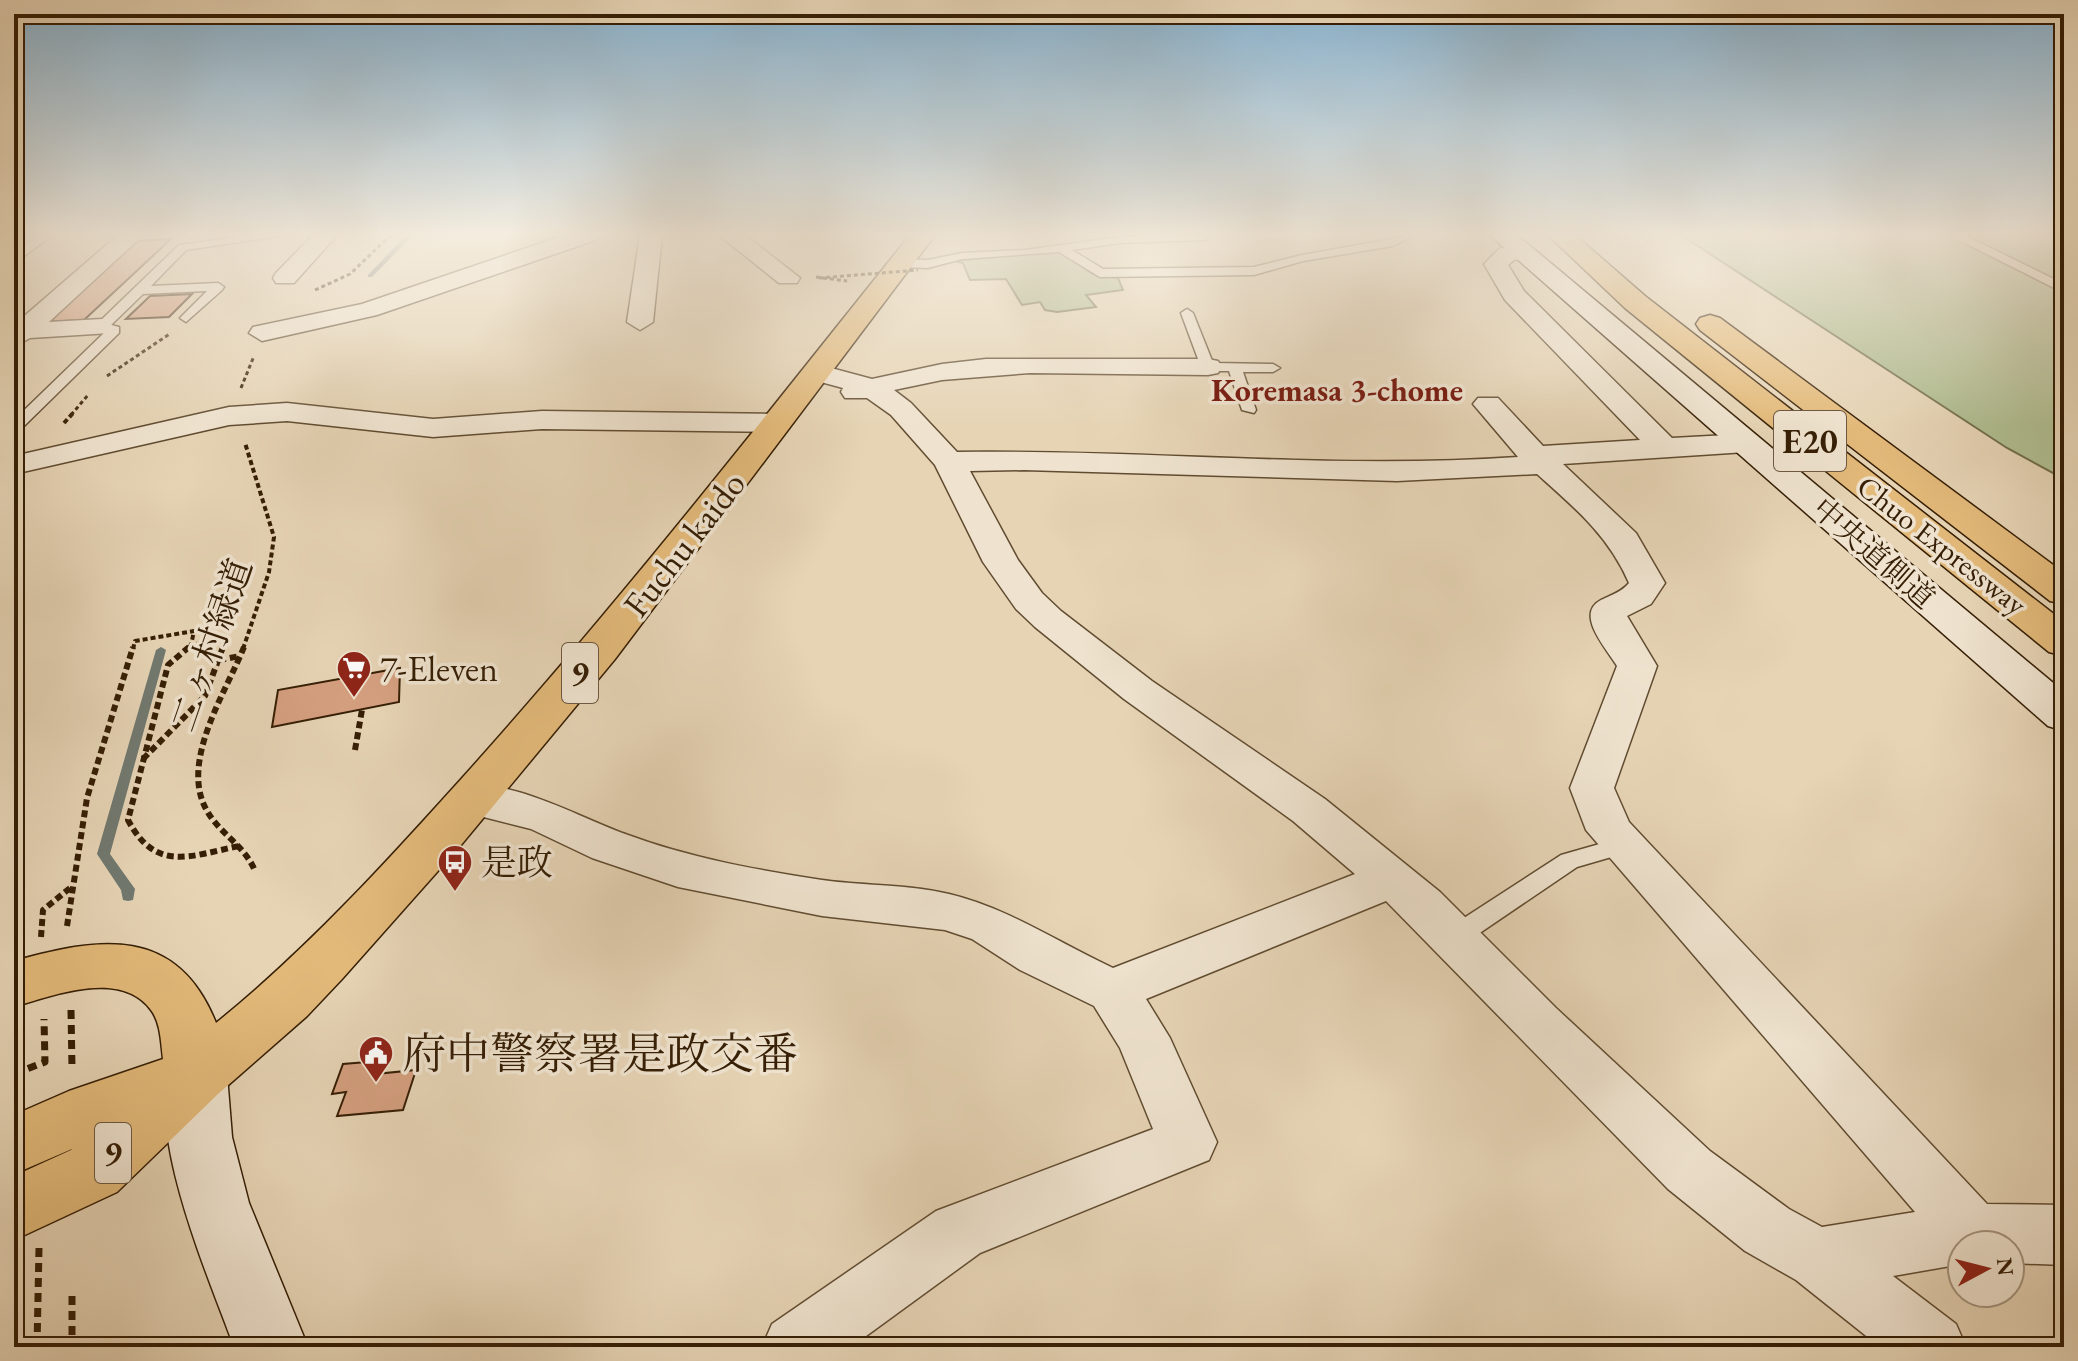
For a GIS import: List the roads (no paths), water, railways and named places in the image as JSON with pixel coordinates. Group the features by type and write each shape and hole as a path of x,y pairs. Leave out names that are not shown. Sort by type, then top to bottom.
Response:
{"main road":[{"name":"Fuchu kaido","path":"14,1145 91,1110 196,1075 287,999 472,799 600,650 796,398 879,299"},
{"name":"Chuo Expressway","path":"1631,299 2064,643"},
{"name":"Chuo Expressway","path":"1681,299 2064,592"},
{"path":"26,1010 76,967 128,967 150,975 168,990 185,1018 196,1075"},
{"name":"9","path":"26,1228 94,1171 196,1075"}],"street":[{"path":"18,335 60,299"},
{"path":"262,333 368,310 402,299"},
{"path":"640,322 643,299"},
{"path":"1517,299 1665,449"},
{"name":"中央道側道","path":"1576,299 2064,716"},
{"path":"18,335 102,327"},
{"path":"28,462 229,416 287,412 433,428 796,398 871,387 961,367 1222,368"},
{"path":"871,387 901,409 949,462 1001,562 1038,610 1138,690 1309,810 1391,879 1456,936 1537,1024 1689,1170 1767,1230 1818,1258 1933,1347"},
{"path":"1488,404 1515,437 1602,517 1642,569 1647,583 1638,596 1608,611 1608,620 1637,666 1592,788 1609,830 1969,1229"},
{"path":"949,462 1078,459 1364,473 1746,443"},
{"path":"472,799 544,816 608,846 678,870 822,898 947,912 990,926 1038,956 1112,991 1143,1038 1188,1142 958,1232 795,1347"},
{"path":"1112,991 1391,879"},
{"path":"196,1075 200,1137 216,1203 271,1347"},
{"path":"2026,1234 2064,1235"},
{"path":"1818,1258 1946,1237"}],"lane":[{"path":"102,327 130,299"},
{"path":"183,324 207,299"},
{"path":"1187,313 1249,410"},
{"path":"14,446 15,427 114,330 102,327"},
{"path":"1222,368 1273,368"},
{"path":"1456,936 1569,861 1624,845"}],"waterway":[{"path":"128,896 128,889 103,854 161,650"}],"place":[{"name":"7-Eleven","path":"354,699"},
{"name":"是政","path":"455,893"},
{"name":"府中警察署是政交番","path":"376,1084"}],"district":[{"name":"Koremasa 3-chome","path":"1337,390"}]}
